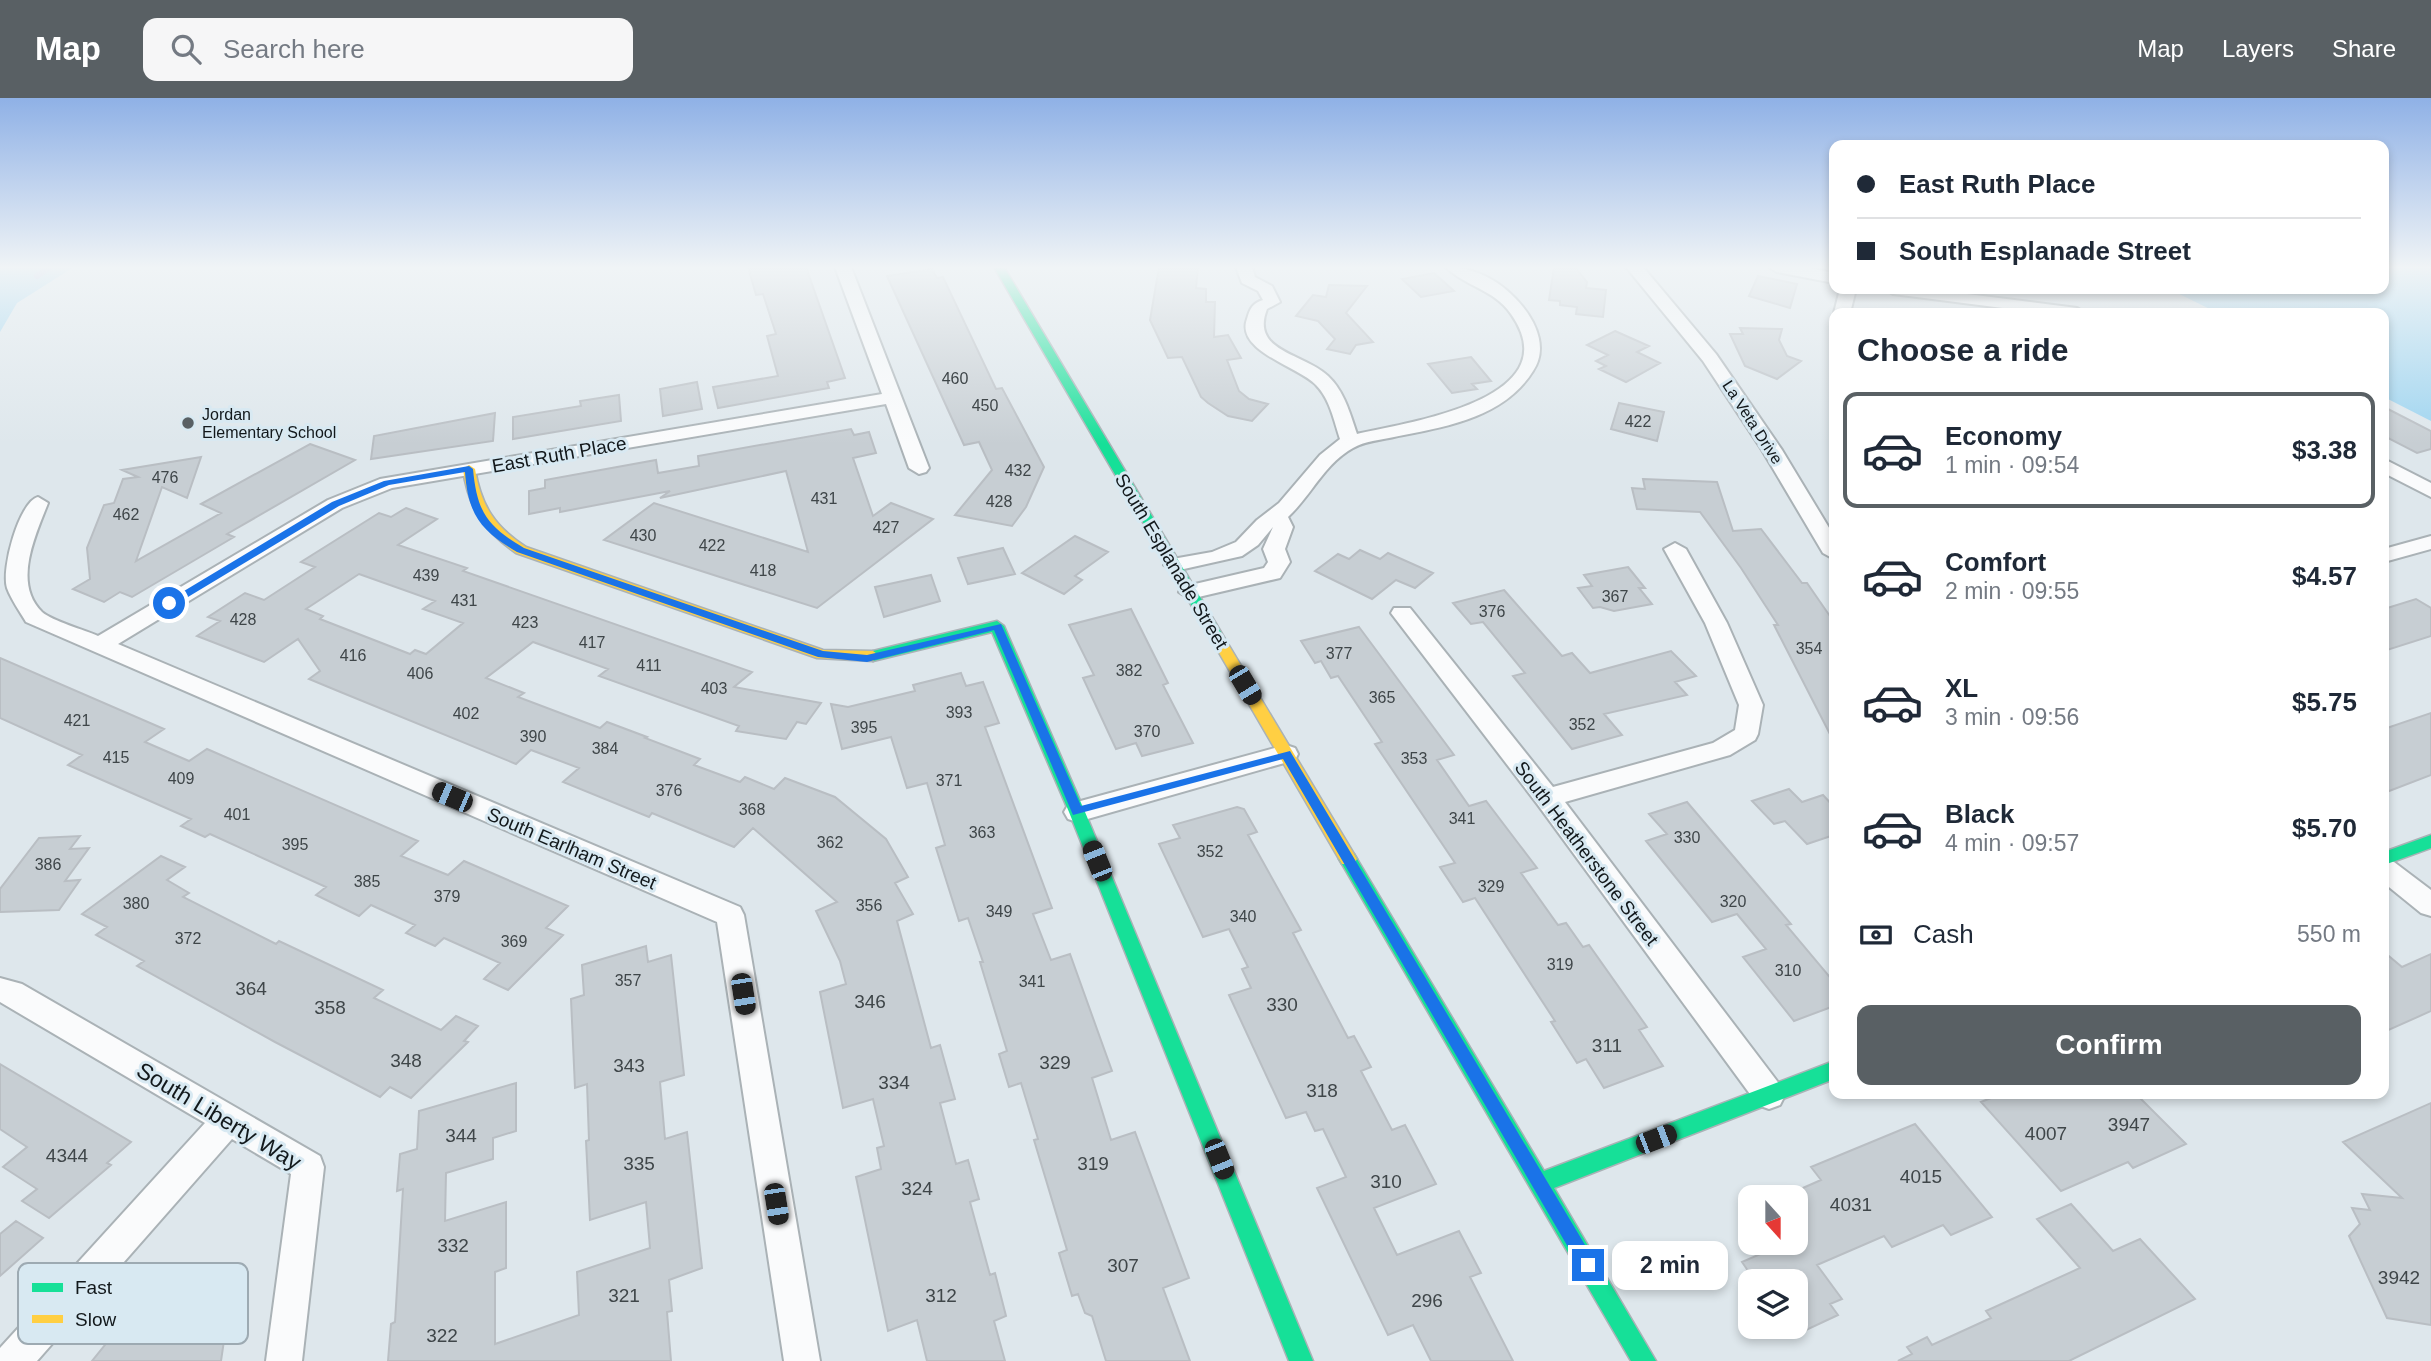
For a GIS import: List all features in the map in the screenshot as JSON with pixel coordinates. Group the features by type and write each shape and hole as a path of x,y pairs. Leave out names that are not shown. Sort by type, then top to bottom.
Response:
{"street":[{"path":"867,326 919,468"},
{"name":"South Esplanade Street","path":"1034,326 1644,1361"},
{"path":"1253,326 1264,346 1323,381 1336,403 1350,442"},
{"path":"1175,565 1236,550 1251,541 1265,523 1278,516 1329,454 1350,442 1444,422 1475,412 1500,397 1526,372 1532,357 1527,326"},
{"name":"La Veta Drive","path":"1683,326 1710,358 1772,450 1829,544"},
{"name":"East Ruth Place","path":"98,646 335,504 387,483 892,398"},
{"path":"2389,468 2431,491"},
{"path":"469,469 471,495 481,519 499,537 521,550 822,655 867,658 998,626 1077,812 1301,1361"},
{"name":"South Earlham Street","path":"38,503 19,550 17,586 34,617 730,915 802,1361"},
{"path":"1191,592 1272,573 1279,562 1274,549 1283,527 1278,516"},
{"path":"2389,555 2431,542"},
{"path":"1548,798 1721,749 1746,734 1751,705 1717,622 1675,549"},
{"name":"South Heatherstone Street","path":"1402,613 1548,798 1769,1095"},
{"path":"1077,812 1286,754"},
{"path":"2389,857 2431,841"},
{"path":"2389,873 2431,905"},
{"name":"South Liberty Way","path":"0,990 12,993 308,1167 284,1361"},
{"path":"1539,1183 1829,1072"},
{"path":"101,1263 229,1120"},
{"path":"13,1361 28,1344"}],"shaded area":[{"path":"2389,326 2431,326 2431,421 2389,400"}],"building":[{"path":"773,326 827,326 845,378 827,382 829,388 718,408 713,387 778,376 767,336 776,334"},
{"path":"910,326 966,326 996,389 1002,388 1044,467 1026,507 1012,526 955,515 992,470 979,442 964,445"},
{"path":"1153,326 1214,326 1214,337 1228,335 1241,358 1227,360 1239,391 1249,399 1268,404 1252,421 1228,416 1201,397 1182,357 1168,358"},
{"path":"1323,326 1358,326 1373,342 1356,345 1350,354 1327,349 1335,339"},
{"path":"1740,328 1782,329 1779,340 1787,356 1801,361 1777,379 1745,366 1730,334 1743,334"},
{"path":"1615,331 1649,346 1637,352 1660,363 1626,382 1599,369 1606,366 1596,361 1608,355 1587,345"},
{"path":"1471,357 1491,381 1472,384 1477,389 1452,393 1428,364"},
{"path":"697,382 702,409 663,416 660,389"},
{"path":"619,395 621,421 513,439 513,417 581,406 580,401"},
{"path":"1619,403 1664,412 1657,441 1611,429"},
{"path":"2389,410 2431,431 2431,449 2417,453 2389,439"},
{"path":"495,413 493,441 371,459 374,436"},
{"path":"851,429 854,435 869,432 876,453 853,458 873,516 891,503 933,519 817,608 604,540 654,503 808,552 786,471 660,498 670,491 560,512 560,508 529,514 529,491 545,488 545,480 656,460 658,473 699,466 698,456"},
{"path":"310,444 355,460 227,534 234,537 132,597 120,592 104,602 73,589 90,579 87,548 104,505 114,503 123,479 138,477 122,470 201,457 187,498 162,487 136,561 221,513 201,504"},
{"path":"1643,479 1717,482 1733,531 1761,529 1802,583 1807,583 1829,615 1829,732 1774,625 1778,625 1700,512 1637,509 1632,488 1645,489"},
{"path":"406,508 437,519 398,545 467,568 463,571 752,672 734,687 821,703 806,724 797,722 786,739 736,731 739,726 599,676 608,669 533,642 486,678 524,693 518,697 600,728 607,722 647,737 645,738 700,759 694,765 740,782 745,777 774,789 785,778 835,797 886,839 908,877 895,883 913,914 897,921 931,1048 940,1045 955,1099 940,1103 956,1164 968,1160 979,1199 970,1202 990,1275 995,1273 1006,1316 994,1321 1005,1361 927,1361 917,1320 888,1331 856,1177 881,1169 877,1148 884,1146 873,1099 843,1108 820,992 846,984 840,961 816,911 837,902 753,828 734,847 652,813 649,817 563,782 579,768 531,750 516,764 309,679 320,671 298,639 264,662 197,636 220,621 208,617 245,593 264,600 315,567 301,562 379,513 391,517","holes":["359,574 435,601 423,609 463,623 426,654 415,650 410,654 320,619 323,616 306,609"]},
{"path":"1075,536 1108,552 1075,576 1082,580 1064,594 1022,573"},
{"path":"1003,548 1015,574 968,584 958,558"},
{"path":"1360,550 1380,559 1388,553 1433,573 1415,588 1396,580 1372,599 1315,571 1338,554 1349,559"},
{"path":"1628,567 1645,588 1639,588 1652,604 1614,611 1593,608 1578,588 1592,586 1584,575"},
{"path":"931,575 940,601 884,617 875,587"},
{"path":"1504,590 1562,656 1572,653 1590,673 1671,651 1696,676 1675,682 1687,695 1604,714 1622,735 1572,749 1513,676 1525,673 1483,622 1471,624 1453,603"},
{"path":"2416,599 2431,608 2431,636 2389,649 2389,607"},
{"path":"1131,609 1168,683 1163,685 1193,743 1142,756 1136,743 1116,749 1083,678 1094,675 1069,625"},
{"path":"1359,627 1454,755 1437,760 1469,806 1486,801 1537,868 1521,873 1558,925 1566,923 1583,947 1589,945 1647,1027 1639,1030 1663,1066 1604,1088 1586,1059 1577,1063 1551,1022 1555,1021 1475,898 1463,902 1440,867 1455,863 1375,744 1382,742 1338,676 1331,678 1321,661 1315,663 1301,641"},
{"path":"0,658 164,729 145,742 189,761 207,749 418,841 401,856 448,875 464,861 568,906 546,928 563,935 508,990 484,979 500,963 444,938 435,946 406,933 415,925 371,905 359,916 316,895 326,887 210,834 205,837 181,826 191,819 68,765 82,755 0,718"},
{"path":"961,673 966,686 983,682 999,723 985,727 1052,908 1033,914 1051,960 1070,954 1112,1071 1092,1078 1111,1140 1135,1132 1189,1278 1163,1288 1190,1361 1106,1361 1092,1316 1085,1313 1078,1294 1072,1296 1059,1253 1067,1250 1034,1140 1038,1139 1021,1083 1009,1087 999,1054 1007,1051 980,962 983,962 968,918 959,921 936,848 945,845 927,783 907,788 891,737 842,749 831,704 848,707 915,691 913,685"},
{"path":"2431,713 2431,775 2389,791 2389,727"},
{"path":"1789,789 1802,802 1823,795 1829,802 1829,837 1807,844 1785,821 1774,824 1752,801"},
{"path":"1687,802 1791,924 1786,925 1829,976 1829,1008 1794,1021 1743,957 1766,949 1737,914 1712,922 1646,841 1667,834 1649,814"},
{"path":"1237,807 1244,809 1257,832 1248,835 1301,930 1293,933 1348,1038 1354,1036 1371,1067 1361,1071 1392,1130 1405,1125 1436,1184 1374,1208 1397,1255 1459,1231 1481,1273 1470,1277 1513,1361 1431,1361 1413,1325 1388,1335 1317,1188 1346,1177 1323,1129 1315,1131 1306,1112 1286,1118 1229,995 1251,988 1242,969 1248,967 1229,929 1203,937 1159,844 1180,838 1173,825"},
{"path":"80,836 70,849 89,848 65,881 80,880 59,910 0,912 0,889 39,838"},
{"path":"161,856 185,867 167,880 189,893 183,897 276,944 279,941 383,990 374,998 441,1030 456,1016 478,1026 464,1041 468,1042 411,1098 390,1087 380,1097 275,1042 137,966 144,961 96,935 107,927 82,914"},
{"path":"646,946 648,962 671,955 684,1075 660,1082 665,1139 687,1132 702,1268 669,1280 672,1311 667,1312 671,1361 388,1361 391,1324 395,1322 403,1189 397,1191 400,1154 417,1149 419,1111 516,1083 516,1131 493,1138 493,1159 446,1173 445,1221 506,1202 506,1268 495,1272 495,1344 579,1315 577,1272 650,1248 646,1202 590,1220 586,1141 589,1140 587,1084 575,1088 571,999 584,995 582,965"},
{"path":"2431,954 2431,1011 2389,1030 2389,956 2402,967"},
{"path":"0,1064 131,1142 107,1163 111,1165 49,1218 22,1201 37,1189 3,1167 27,1147 0,1129"},
{"path":"1988,1099 2141,1099 2186,1144 2133,1168 2128,1162 2061,1191 1981,1102"},
{"path":"2431,1103 2431,1325 2387,1318 2349,1236 2360,1224 2352,1208 2370,1210 2362,1194 2402,1198 2343,1142"},
{"path":"1915,1124 1992,1217 1951,1235 1943,1225 1892,1247 1884,1236 1817,1265 1842,1299 1830,1304 1838,1315 1808,1329 1808,1269 1747,1269 1742,1262 1758,1255 1808,1255 1808,1186 1821,1180 1811,1167"},
{"path":"2071,1204 2113,1251 2140,1239 2195,1299 2069,1361 1898,1361 1912,1354 1907,1347 1927,1337 1932,1345 1991,1318 1986,1311 2080,1268 2037,1219"},
{"path":"16,1221 43,1238 0,1276 0,1234"},
{"path":"106,1344 224,1344 221,1361 92,1361"}],"traffic: fast":[{"path":"1034,326 1221,644"},
{"path":"873,656 997,626 1077,812 1301,1361"},
{"path":"2389,857 2431,841"},
{"path":"1348,859 1644,1361"},
{"path":"1540,1183 1829,1072"}],"traffic: slow":[{"path":"469,469 474,496 484,517 499,534 521,550 822,655 873,656"},
{"path":"1221,644 1348,859"}],"place":[{"name":"Jordan Elementary School","path":"188,423"}],"route":[{"path":"169,603 335,504 387,483 469,469 471,495 481,519 499,537 521,550 822,655 867,658 998,626 1077,812 1286,754 1588,1265"}]}
